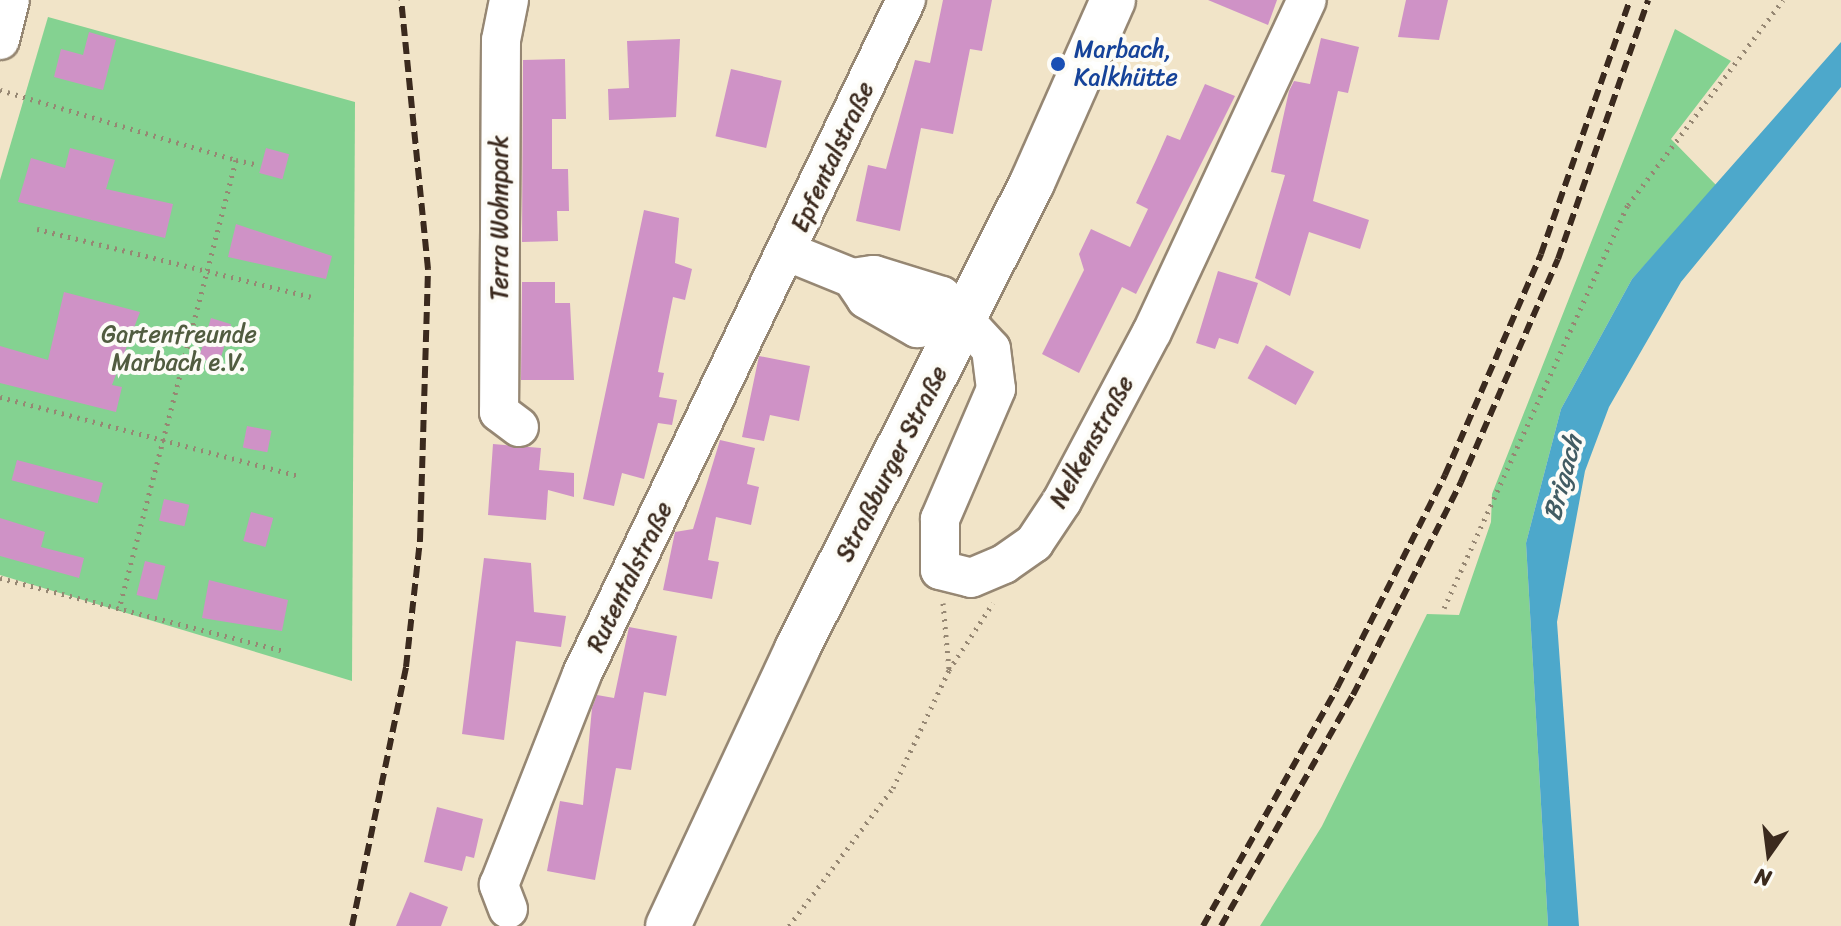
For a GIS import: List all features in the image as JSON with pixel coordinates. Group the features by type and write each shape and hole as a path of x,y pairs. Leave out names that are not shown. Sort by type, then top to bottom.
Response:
{"main road":[{"name":"Straßburger Straße","path":"668,926 963,323 1113,0"}],"street":[{"path":"0,40 10,0"},
{"name":"Terra Wohnpark","path":"509,0 501,40 499,412 519,427"},
{"name":"Epfentalstraße","path":"906,0 788,252 852,278 874,275 942,296 963,323"},
{"name":"Nelkenstraße","path":"940,570 971,578 1004,564 1034,543 1062,501 1229,180 1307,0"},
{"name":"Rutentalstraße","path":"508,909 499,885 535,784 788,252"},
{"path":"940,570 940,519 996,389 991,349 963,323"}],"path":[{"path":"1444,608 1628,205 1783,0"},
{"path":"0,90 255,164"},
{"path":"119,610 236,160"},
{"path":"37,229 311,297"},
{"path":"0,397 300,476"},
{"path":"940,570 949,670"},
{"path":"0,578 281,650"},
{"path":"789,926 893,788 949,670 1000,594"}],"green space":[{"name":"Gartenfreunde Marbach e.V.","path":"48,17 355,102 352,681 0,575 0,180"},
{"path":"1675,29 1731,61 1671,139 1717,186 1632,279 1561,409 1526,543 1548,926 1260,926 1322,826 1427,614 1459,615 1491,522 1492,494"}],"water":[{"name":"Brigach","path":"1841,42 1841,87 1681,282 1609,407 1585,471 1557,622 1579,926 1548,926 1526,543 1561,409 1632,279"}],"building":[{"path":"943,0 992,0 982,51 970,49 953,134 921,128 900,231 856,221 868,165 886,169 915,60 930,63"},
{"path":"1208,0 1277,0 1268,25"},
{"path":"1406,0 1448,0 1439,40 1398,37"},
{"path":"89,32 116,40 103,90 54,77 61,49 83,55"},
{"path":"1321,38 1359,47 1348,93 1338,91 1313,201 1369,220 1360,249 1309,232 1290,296 1255,278 1285,175 1271,172 1289,91 1294,81 1310,84"},
{"path":"680,39 676,117 609,120 608,89 629,88 627,41"},
{"path":"565,59 566,119 552,119 552,169 568,169 569,211 557,211 558,241 522,242 523,60"},
{"path":"731,69 782,81 766,148 715,136"},
{"path":"1205,84 1235,96 1136,294 1122,287 1079,373 1042,354 1084,270 1079,254 1091,229 1130,247 1148,209 1136,203 1167,135 1180,140"},
{"path":"70,148 115,160 106,189 173,204 165,238 18,202 31,158 65,168"},
{"path":"266,148 289,154 282,179 259,173"},
{"path":"644,210 679,218 675,263 692,269 685,300 673,297 658,372 664,373 659,397 677,400 672,425 658,423 644,479 622,473 614,506 583,499"},
{"path":"236,224 332,256 326,279 228,257"},
{"path":"1218,271 1258,283 1238,344 1219,338 1215,349 1196,343"},
{"path":"522,282 555,282 555,303 570,303 574,380 521,380"},
{"path":"64,292 140,312 112,385 122,387 116,412 0,383 0,346 48,360"},
{"path":"211,318 231,324 219,364 199,358"},
{"path":"1266,345 1314,372 1296,405 1248,378"},
{"path":"759,356 810,366 799,421 770,415 764,441 742,437"},
{"path":"247,426 272,431 267,452 243,448"},
{"path":"720,440 755,448 747,484 759,487 751,525 716,517 708,560 719,562 712,599 663,590 675,532 693,529"},
{"path":"493,444 541,448 539,470 574,473 574,497 548,490 546,520 488,515"},
{"path":"17,460 103,483 98,503 12,480"},
{"path":"164,499 189,505 184,526 159,520"},
{"path":"251,512 273,518 265,547 243,541"},
{"path":"0,518 45,532 41,547 84,558 79,578 0,556"},
{"path":"484,558 531,563 534,612 566,616 561,647 516,641 504,740 462,734"},
{"path":"145,561 165,566 157,600 137,595"},
{"path":"209,580 288,600 282,631 202,618"},
{"path":"629,627 677,636 666,696 644,692 631,770 616,768 595,880 547,871 560,801 583,805 592,708 597,695 614,698"},
{"path":"437,807 483,819 474,858 466,856 462,871 424,862"},
{"path":"410,892 448,907 441,926 396,926"}],"railway":[{"path":"352,926 406,667 420,540 428,269 401,0"},
{"path":"1203,926 1337,688 1445,475 1541,254 1630,0"},
{"path":"1221,926 1353,695 1461,482 1558,259 1648,0"}],"place":[{"name":"Marbach, Kalkhütte","path":"1058,64"}]}
